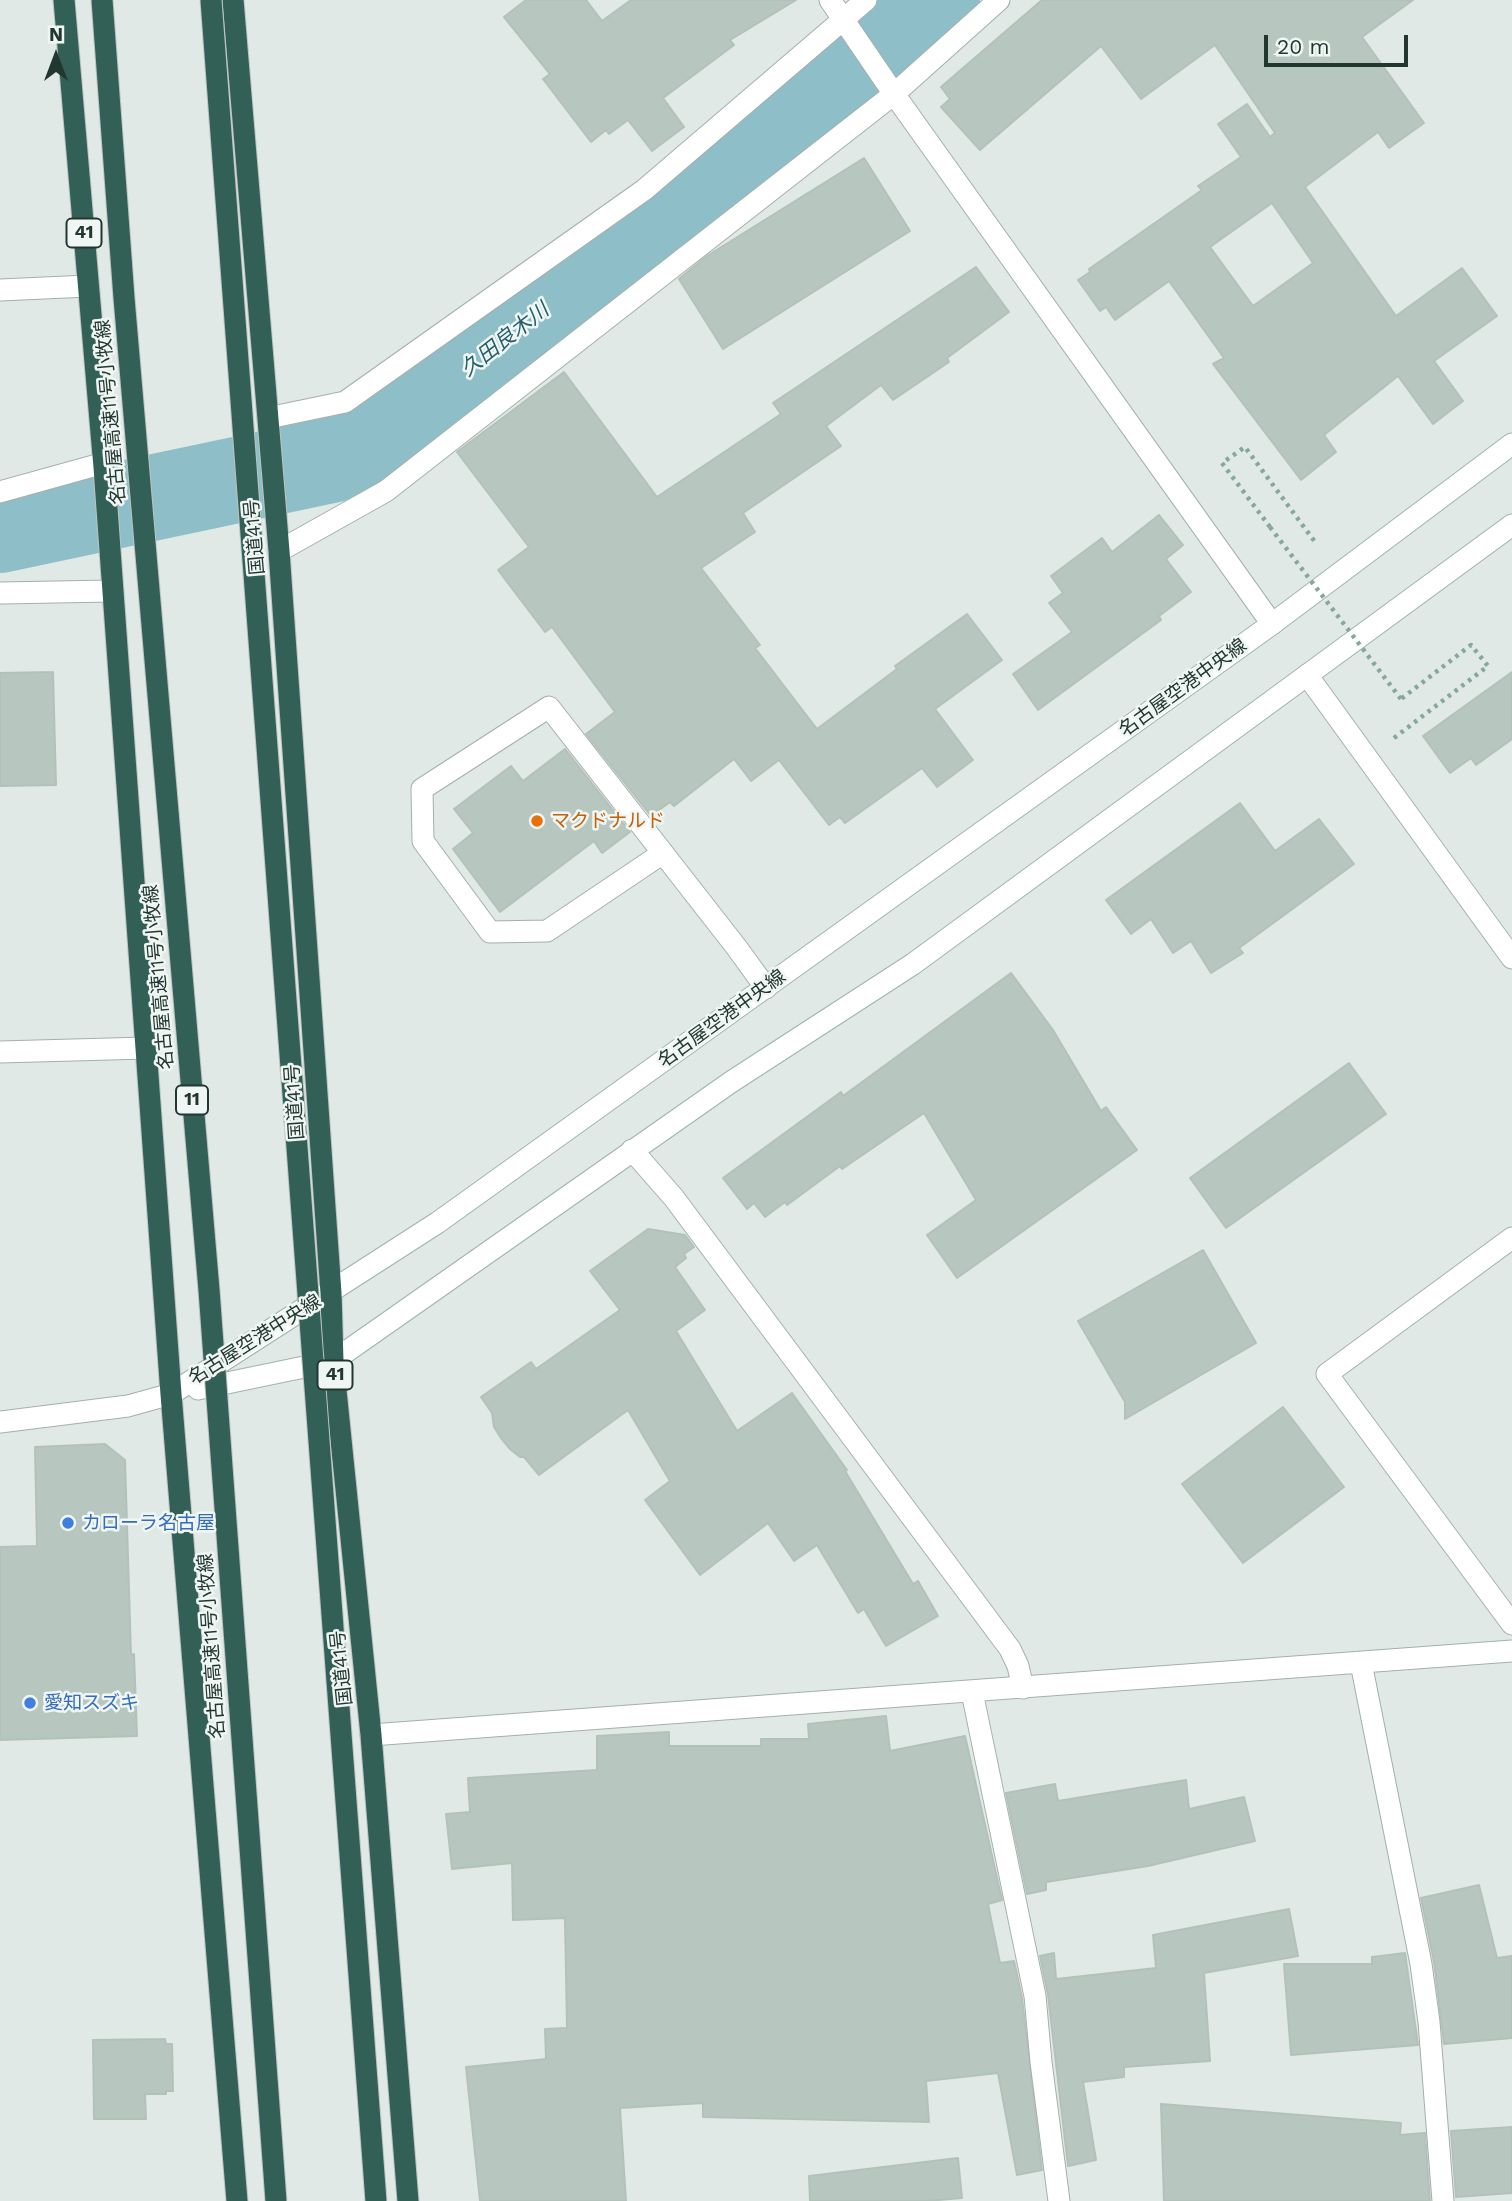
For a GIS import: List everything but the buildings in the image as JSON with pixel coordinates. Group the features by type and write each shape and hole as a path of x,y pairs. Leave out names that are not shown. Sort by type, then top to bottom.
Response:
{"highway":[{"name":"41","path":"64,0 104,465 171,1394 237,2201"},
{"name":"名古屋高速11号小牧線","path":"102,0 124,298 208,1276 276,2201"},
{"path":"211,0 376,2201"},
{"name":"国道41号","path":"233,0 278,549 331,1293 333,1361 371,1735 408,2201"}],"street":[{"path":"830,0 1272,624"},
{"path":"268,420 345,402 644,190 846,21 866,0"},
{"path":"278,549 386,492 893,92 999,0"},
{"path":"0,290 88,286"},
{"name":"名古屋空港中央線","path":"171,1394 437,1223 1272,624 1512,444"},
{"path":"0,492 104,465"},
{"name":"名古屋空港中央線","path":"171,1394 333,1361 731,1082 913,964 1512,525"},
{"path":"0,593 112,589"},
{"path":"1307,675 1512,957"},
{"path":"663,853 547,931 490,932 423,841 422,789 549,707 663,853 737,948 766,988"},
{"path":"0,1052 146,1048"},
{"path":"632,1150 674,1198 1010,1649 1023,1688"},
{"path":"1512,1238 1327,1374 1512,1624"},
{"path":"0,1422 128,1406 171,1394"},
{"path":"371,1735 1512,1651"},
{"path":"1361,1663 1421,1964 1429,2022 1443,2201"},
{"path":"972,1692 1035,1996 1059,2201"}],"path":[{"path":"1315,542 1245,447 1222,463 1401,699 1471,645 1488,666 1405,730"}],"waterway":[{"name":"久田良木川","path":"0,530 331,460 385,433 901,33 937,0"}],"place":[{"name":"マクドナルド","path":"537,821"},
{"name":"カローラ名古屋","path":"68,1523"},
{"name":"愛知スズキ","path":"30,1703"}]}
